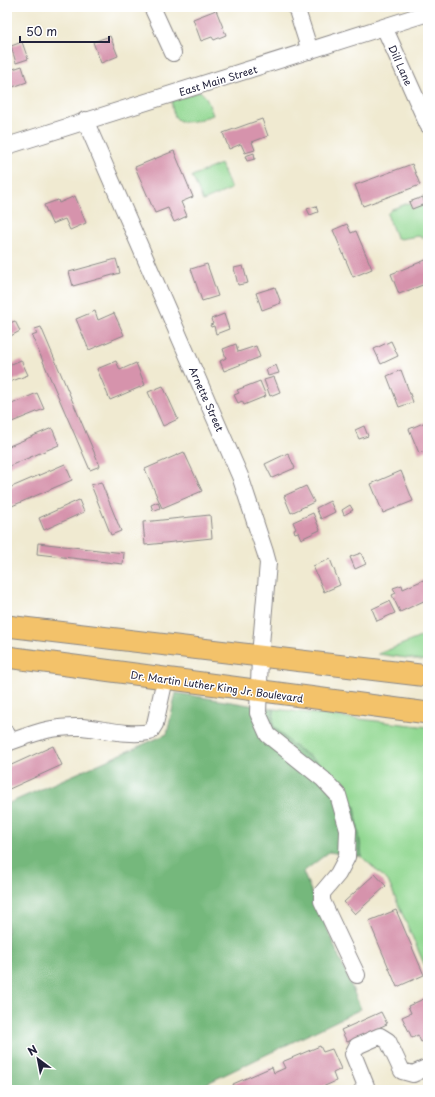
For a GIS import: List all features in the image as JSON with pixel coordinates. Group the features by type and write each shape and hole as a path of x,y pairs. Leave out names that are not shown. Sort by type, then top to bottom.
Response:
{"main road":[{"path":"7,626 428,676"},
{"name":"Dr. Martin Luther King Jr. Boulevard","path":"7,658 428,713"}],"street":[{"path":"152,7 173,53"},
{"path":"296,7 310,51"},
{"name":"East Main Street","path":"7,146 85,120 428,13"},
{"name":"Dill Lane","path":"384,27 428,125"},
{"name":"Arnette Street","path":"85,120 240,476 268,563 260,656 258,713 268,735 323,780 338,796 348,830 347,857 338,874 322,893 322,901 357,976"},
{"path":"8,740 50,728 82,727 137,734 150,732 155,724 165,679"},
{"path":"362,1090 366,1086 353,1054 357,1046 380,1036 388,1041 402,1071 413,1074 428,1067"}],"green space":[{"path":"200,91 206,97 213,115 198,120 185,122 180,121 175,117 172,101"},
{"path":"221,164 231,189 203,201 192,176"},
{"path":"425,197 428,203 428,239 418,236 400,239 396,237 387,214 392,209"},
{"path":"428,634 428,661 378,654"},
{"path":"176,693 274,709 273,725 291,744 331,771 355,807 362,857 329,852 303,872 361,1009 193,1090 7,1090 7,804 167,734"},
{"path":"274,709 428,727 428,973 388,881 362,857 355,807 331,771 291,744 273,725"}],"building":[{"path":"216,10 226,35 214,40 212,37 201,41 193,19"},
{"path":"110,36 118,56 101,63 93,42"},
{"path":"22,42 28,59 16,63 11,46"},
{"path":"22,66 27,82 7,89 7,71"},
{"path":"262,119 268,136 252,142 255,150 245,153 241,144 229,149 223,133"},
{"path":"174,151 193,197 181,202 187,216 174,222 168,208 155,213 135,167"},
{"path":"254,153 255,159 247,161 245,156"},
{"path":"412,164 420,185 363,206 355,185"},
{"path":"75,196 86,223 70,230 65,219 52,224 44,205 58,200 59,203"},
{"path":"423,197 425,204 412,209 409,202"},
{"path":"316,206 318,212 310,215 307,209"},
{"path":"347,224 351,233 356,231 372,269 353,277 333,230"},
{"path":"116,259 120,273 73,286 69,272"},
{"path":"428,259 428,283 399,294 391,274"},
{"path":"207,264 218,296 202,301 191,269"},
{"path":"243,266 248,283 238,285 234,268"},
{"path":"275,287 281,303 262,310 256,293"},
{"path":"95,311 98,320 114,313 124,335 89,350 76,319"},
{"path":"224,314 229,329 216,334 214,326 211,327 210,325 213,324 211,319"},
{"path":"15,321 20,331 7,338 7,324"},
{"path":"41,327 100,466 90,470 32,336 37,334 35,329"},
{"path":"391,341 398,356 381,364 374,349"},
{"path":"236,344 238,352 256,346 260,357 224,371 220,361 226,358 223,349"},
{"path":"21,360 28,375 7,383 7,366"},
{"path":"116,361 120,370 136,363 145,385 110,400 97,369"},
{"path":"276,365 279,373 268,376 266,369"},
{"path":"401,370 413,402 399,407 387,376"},
{"path":"274,377 280,392 270,396 264,380"},
{"path":"260,381 266,396 244,405 242,401 238,403 234,395 239,393 237,390"},
{"path":"163,386 178,419 163,426 148,392"},
{"path":"37,393 44,409 7,424 7,406"},
{"path":"428,421 428,450 419,453 409,429"},
{"path":"364,426 368,436 359,439 355,430"},
{"path":"52,428 59,445 7,467 7,447"},
{"path":"184,452 202,491 162,508 145,469"},
{"path":"288,453 295,468 272,478 265,464"},
{"path":"65,464 72,480 12,506 7,495 7,489"},
{"path":"401,471 413,501 383,513 371,484"},
{"path":"101,482 121,531 111,535 91,485"},
{"path":"306,486 314,502 291,513 284,496"},
{"path":"79,500 84,512 44,530 39,518"},
{"path":"330,501 335,512 321,519 316,508"},
{"path":"158,502 160,508 153,511 151,505"},
{"path":"350,505 353,510 344,515 342,510"},
{"path":"313,513 320,530 301,539 298,532 295,533 294,530 296,529 293,522"},
{"path":"210,515 212,538 145,545 143,522"},
{"path":"38,543 124,553 123,564 37,554"},
{"path":"361,553 366,564 355,569 350,557"},
{"path":"330,559 340,585 324,592 313,566"},
{"path":"428,578 428,599 400,612 392,595 396,593 393,588 402,585 403,589"},
{"path":"389,601 395,613 377,621 372,609"},
{"path":"53,746 62,765 7,790 7,767"},
{"path":"375,874 386,886 355,914 344,902"},
{"path":"396,910 424,975 397,987 369,921"},
{"path":"428,997 428,1039 421,1042 418,1035 412,1038 402,1017 411,1013 408,1006"},
{"path":"381,1012 387,1024 347,1042 341,1030"},
{"path":"320,1046 323,1052 332,1049 341,1069 333,1073 336,1081 316,1090 235,1090 233,1084 272,1067 274,1073 285,1068 282,1062"}]}
